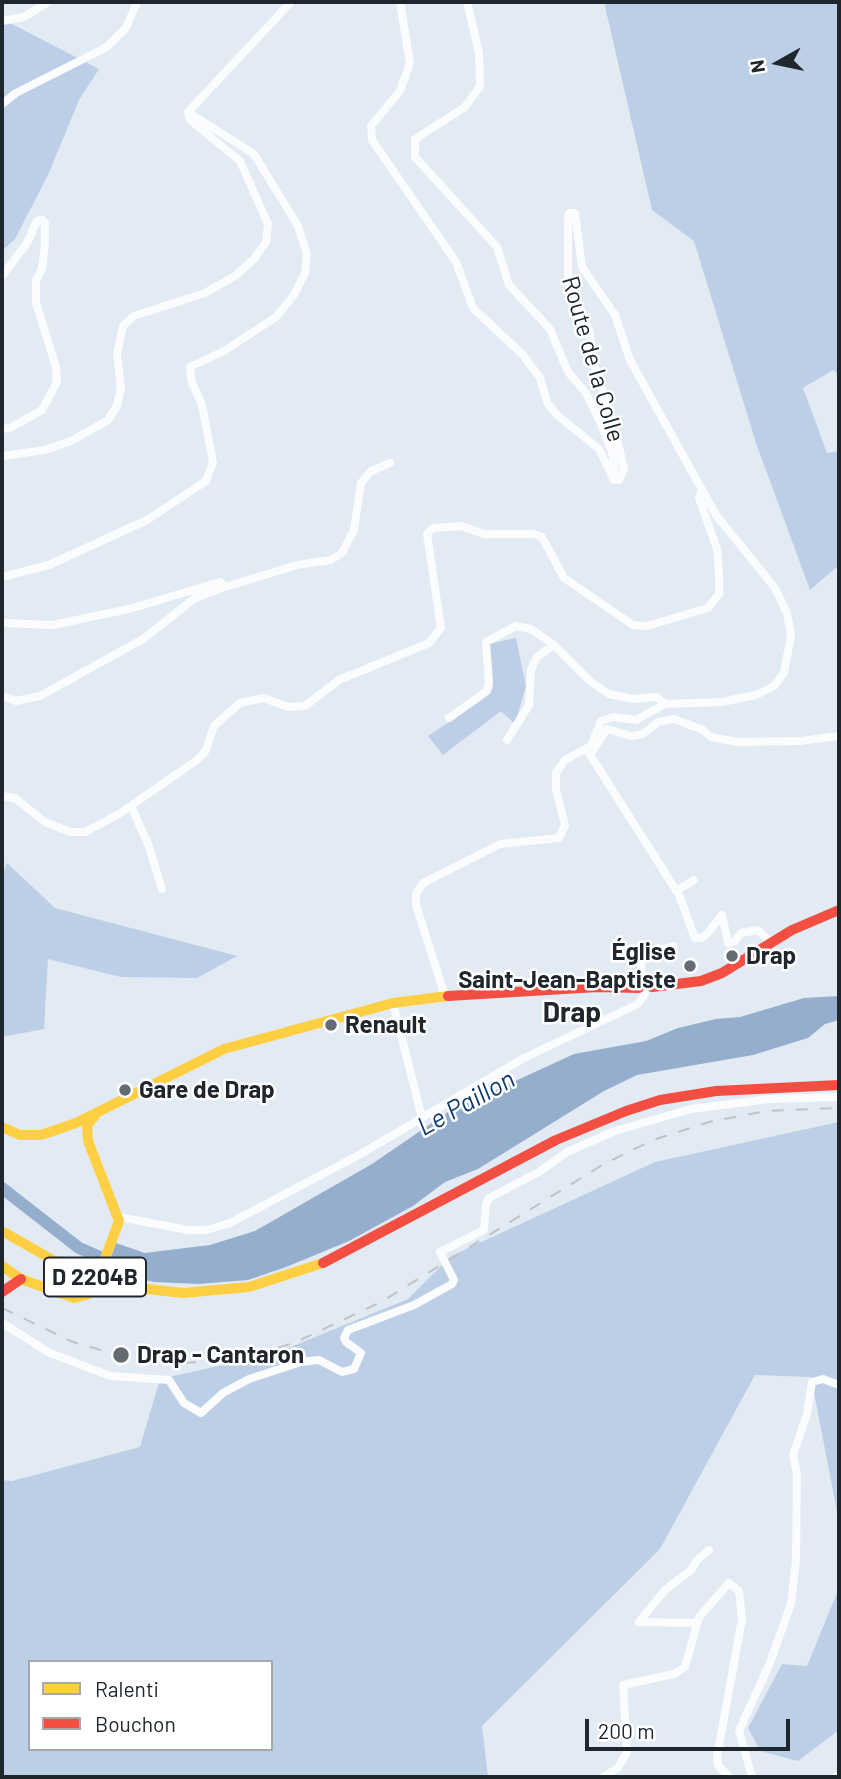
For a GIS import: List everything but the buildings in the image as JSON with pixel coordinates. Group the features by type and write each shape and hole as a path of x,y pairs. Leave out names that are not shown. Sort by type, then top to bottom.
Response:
{"street":[{"path":"2,21 23,17 48,2"},
{"path":"2,104 16,93 107,47 126,28 137,2"},
{"path":"188,110 292,2"},
{"path":"400,2 410,63 400,91 372,125 372,141 456,262 473,309 523,355 540,378 551,408 599,449 612,478 618,480"},
{"name":"Route de la Colle","path":"467,2 479,53 480,86 465,107 415,139 412,150 415,157 497,247 509,285 550,329 568,372 586,393 601,424 618,480 624,469 615,430 594,364 589,330 568,279 568,218 571,212 576,215 582,267 615,315 630,360 702,489"},
{"path":"2,456 44,450 71,441 108,420 117,406 121,387 117,354 123,326 134,316 205,293 234,276 254,259 265,242 268,224 243,167 229,149 190,120 188,110"},
{"path":"2,577 49,565 147,520 206,481 214,462 202,405 191,380 190,367 194,362 224,351 276,317 294,295 305,273 307,254 298,226 254,154 188,110"},
{"path":"2,276 27,243 37,220 45,223 45,250 42,270 36,280 36,303 56,367 57,382 42,410 10,428 2,429"},
{"path":"2,696 16,701 40,696 143,639 195,598 297,565 331,560 342,553 354,530 361,483 371,471 390,463"},
{"path":"588,752 604,719 636,720 665,704 722,702 756,695 780,681 791,647 790,624 775,588 727,530 702,489"},
{"path":"2,796 15,798 46,822 71,832 85,832 131,806 197,760 205,752 214,726 240,703 264,698 288,707 305,706 339,680 417,650 436,638 441,628 427,534 433,528 461,526 484,534 534,534 542,537 564,578 633,625 647,626 708,608 719,594 719,573 717,549 699,498 702,489"},
{"path":"2,624 53,625 130,609 220,582 225,587"},
{"path":"449,718 487,691 489,682 486,642 516,626 531,629 554,645 590,682 609,694 633,699 657,697 665,704"},
{"path":"507,740 529,705 531,670 537,656 554,645"},
{"path":"444,996 416,905 418,888 495,846 559,838 565,825 555,785 556,773 565,760 588,752 607,729 631,736 643,734 658,722 674,719 703,730 711,737 737,742 800,741 839,736"},
{"path":"588,752 675,889 698,939 707,934 722,915 728,943 734,943 741,933 758,930 771,943"},
{"path":"131,806 148,844 162,889"},
{"path":"675,889 694,880"},
{"path":"2,1127 20,1135 34,1137 60,1128 82,1126 99,1111 224,1049 393,1003 444,996 598,987 645,988 711,978 737,966 801,925 839,910"},
{"path":"118,1221 188,1230 207,1230 230,1223 357,1156 524,1058 638,1004 645,988 640,957 673,946"},
{"path":"393,1003 422,1118"},
{"path":"197,1296 272,1282 325,1262 556,1140 626,1111 660,1100 716,1091 839,1088"},
{"path":"2,1323 50,1353 110,1376 169,1380 184,1403 201,1413 223,1393 249,1379 301,1362 319,1360 347,1373 354,1369 361,1353 346,1342 344,1338 348,1330 414,1305 452,1284 452,1276 440,1256 441,1251 484,1230 486,1203 489,1198 539,1172 558,1157 603,1135 699,1107 769,1099 839,1097"},
{"path":"2,1266 21,1279 74,1298 87,1295 94,1288 118,1221 82,1126"},
{"name":"D 2204B","path":"2,1231 60,1264 108,1281 149,1291 197,1296"},
{"name":"D 2204B","path":"2,1237 57,1267 106,1286 158,1297 197,1296"},
{"path":"2,1292 21,1279"},
{"path":"752,1777 739,1731 769,1665 791,1604 796,1560 797,1474 793,1455 807,1414 812,1382 823,1379 839,1385"},
{"path":"698,1620 639,1622 665,1590 691,1570 697,1560 709,1550"},
{"path":"603,1777 618,1768 627,1752 623,1685 674,1674 685,1667 698,1620 726,1584 736,1587 741,1598 740,1637 717,1757 718,1765 729,1777"}],"shaded area":[{"path":"604,2 835,2 839,6 839,375 833,370 803,388 827,453 839,451 839,565 810,590 756,443 694,241 652,210"},
{"path":"2,15 10,23 99,69 79,100 48,175 15,239 2,251"},
{"path":"516,638 526,686 515,724 501,711 443,755 428,736 480,701 493,688 487,644"},
{"path":"7,863 55,908 237,956 197,978 121,977 48,959 44,1029 2,1037 2,877"},
{"path":"839,996 839,1020 825,1024 808,1038 753,1055 637,1075 604,1091 478,1169 445,1182 413,1206 349,1241 286,1267 248,1280 198,1284 154,1282 106,1271 116,1243 145,1253 210,1245 255,1231 372,1164 448,1112 574,1054 646,1041 678,1028 716,1019 740,1017 804,998"},
{"path":"839,1122 839,1522 811,1377 755,1375 660,1549 482,1726 488,1777 2,1777 2,1480 12,1481 140,1447 160,1379 276,1353 408,1299 451,1256 655,1162"},
{"path":"839,1588 839,1730 798,1761 760,1751 748,1728 782,1664 807,1666"}],"waterway":[{"name":"Le Paillon","path":"2,1188 79,1248 114,1263"}],"railway":[{"path":"2,1308 73,1342 125,1357 186,1363 246,1357 294,1343 381,1302 602,1165 653,1140 709,1122 767,1111 839,1108"}],"traffic: slow":[{"path":"2,1127 20,1135 41,1135 76,1123 224,1049 393,1003 448,996"},
{"path":"2,1266 21,1279 74,1298 87,1295 94,1288 119,1221 88,1141 87,1125 95,1116"},
{"path":"2,1231 60,1264 129,1287 183,1293 249,1287 323,1263"}],"traffic: jam":[{"path":"652,987 701,981 722,973 792,930 839,910"},
{"path":"448,996 598,987 639,988"},
{"path":"323,1263 556,1140 626,1111 660,1100 716,1091 839,1085"},
{"path":"2,1292 21,1279"}],"place":[{"name":"Drap","path":"732,956"},
{"name":"Église Saint-Jean-Baptiste","path":"690,966"},
{"name":"Renault","path":"331,1025"},
{"name":"Gare de Drap","path":"125,1090"},
{"name":"Drap - Cantaron","path":"121,1355"}],"district":[{"name":"Drap","path":"572,1013"}]}
